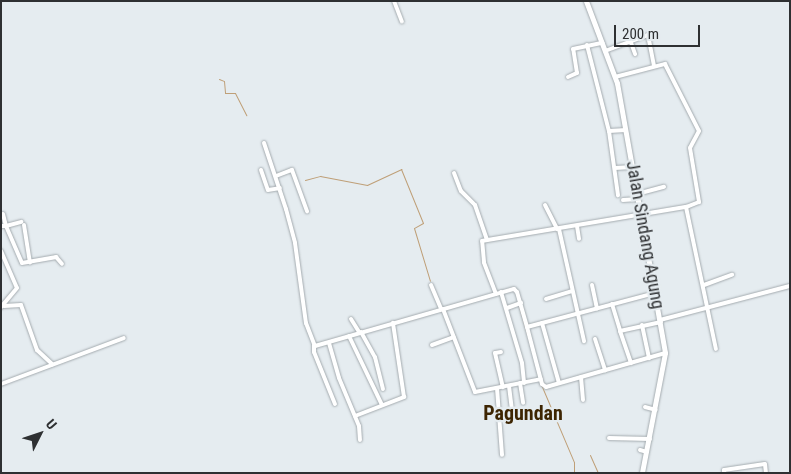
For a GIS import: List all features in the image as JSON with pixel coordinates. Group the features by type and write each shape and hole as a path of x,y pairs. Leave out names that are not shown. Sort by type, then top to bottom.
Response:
{"main road":[{"name":"Jalan Sindang Agung","path":"586,1 615,77 661,321 665,354 656,410 642,473"}],"street":[{"path":"394,1 402,22"},
{"path":"605,51 630,40 648,35 654,65"},
{"path":"630,40 635,54"},
{"path":"568,77 577,73 573,49 602,43"},
{"path":"587,45 609,131 618,195"},
{"path":"496,294 481,244 487,240 686,208 699,202 690,148 699,132 665,64 654,65 615,77"},
{"path":"609,131 626,130"},
{"path":"264,143 280,188 295,243 306,323 314,345 314,352 335,404"},
{"path":"615,168 632,167"},
{"path":"261,170 268,190 280,188"},
{"path":"276,176 292,170 307,210"},
{"path":"454,173 461,191 475,205 487,240"},
{"path":"624,200 664,188"},
{"path":"545,205 558,229 584,341"},
{"path":"686,208 709,308 716,349"},
{"path":"3,214 4,226 21,262 30,263 56,257 62,264"},
{"path":"4,226 22,223 30,263"},
{"path":"577,226 579,238"},
{"path":"1,251 17,288 2,306"},
{"path":"704,285 732,275"},
{"path":"431,285 475,392 541,379"},
{"path":"592,285 597,308"},
{"path":"620,331 790,286"},
{"path":"314,345 329,343 360,332 516,289 541,379 546,387 665,354"},
{"path":"546,299 572,291"},
{"path":"501,292 522,363 523,403"},
{"path":"527,327 655,293"},
{"path":"507,308 519,304"},
{"path":"612,304 631,363"},
{"path":"2,306 21,305 37,350 52,364"},
{"path":"351,319 375,357 383,389"},
{"path":"355,416 404,396 393,323"},
{"path":"542,323 559,383"},
{"path":"642,325 649,358"},
{"path":"349,336 382,406"},
{"path":"432,345 454,337"},
{"path":"1,384 29,376 52,364 124,338"},
{"path":"596,339 605,370"},
{"path":"329,343 355,416 360,440"},
{"path":"501,352 495,353 503,387"},
{"path":"581,377 583,400"},
{"path":"509,386 512,410"},
{"path":"497,388 502,455"},
{"path":"645,407 656,410"},
{"path":"609,438 650,439"},
{"path":"640,450 647,452"},
{"path":"724,473 724,470 741,470 764,464 766,473"},
{"path":"752,466 753,473"}],"waterway":[{"path":"219,79 224,81 225,93 235,93 246,115"},
{"path":"305,180 320,176 367,185 401,169 423,223 414,228 430,281"},
{"path":"519,306 529,340"},
{"path":"540,382 574,462 574,473"},
{"path":"590,455 598,473"}],"district":[{"name":"Pagundan","path":"523,413"}]}
